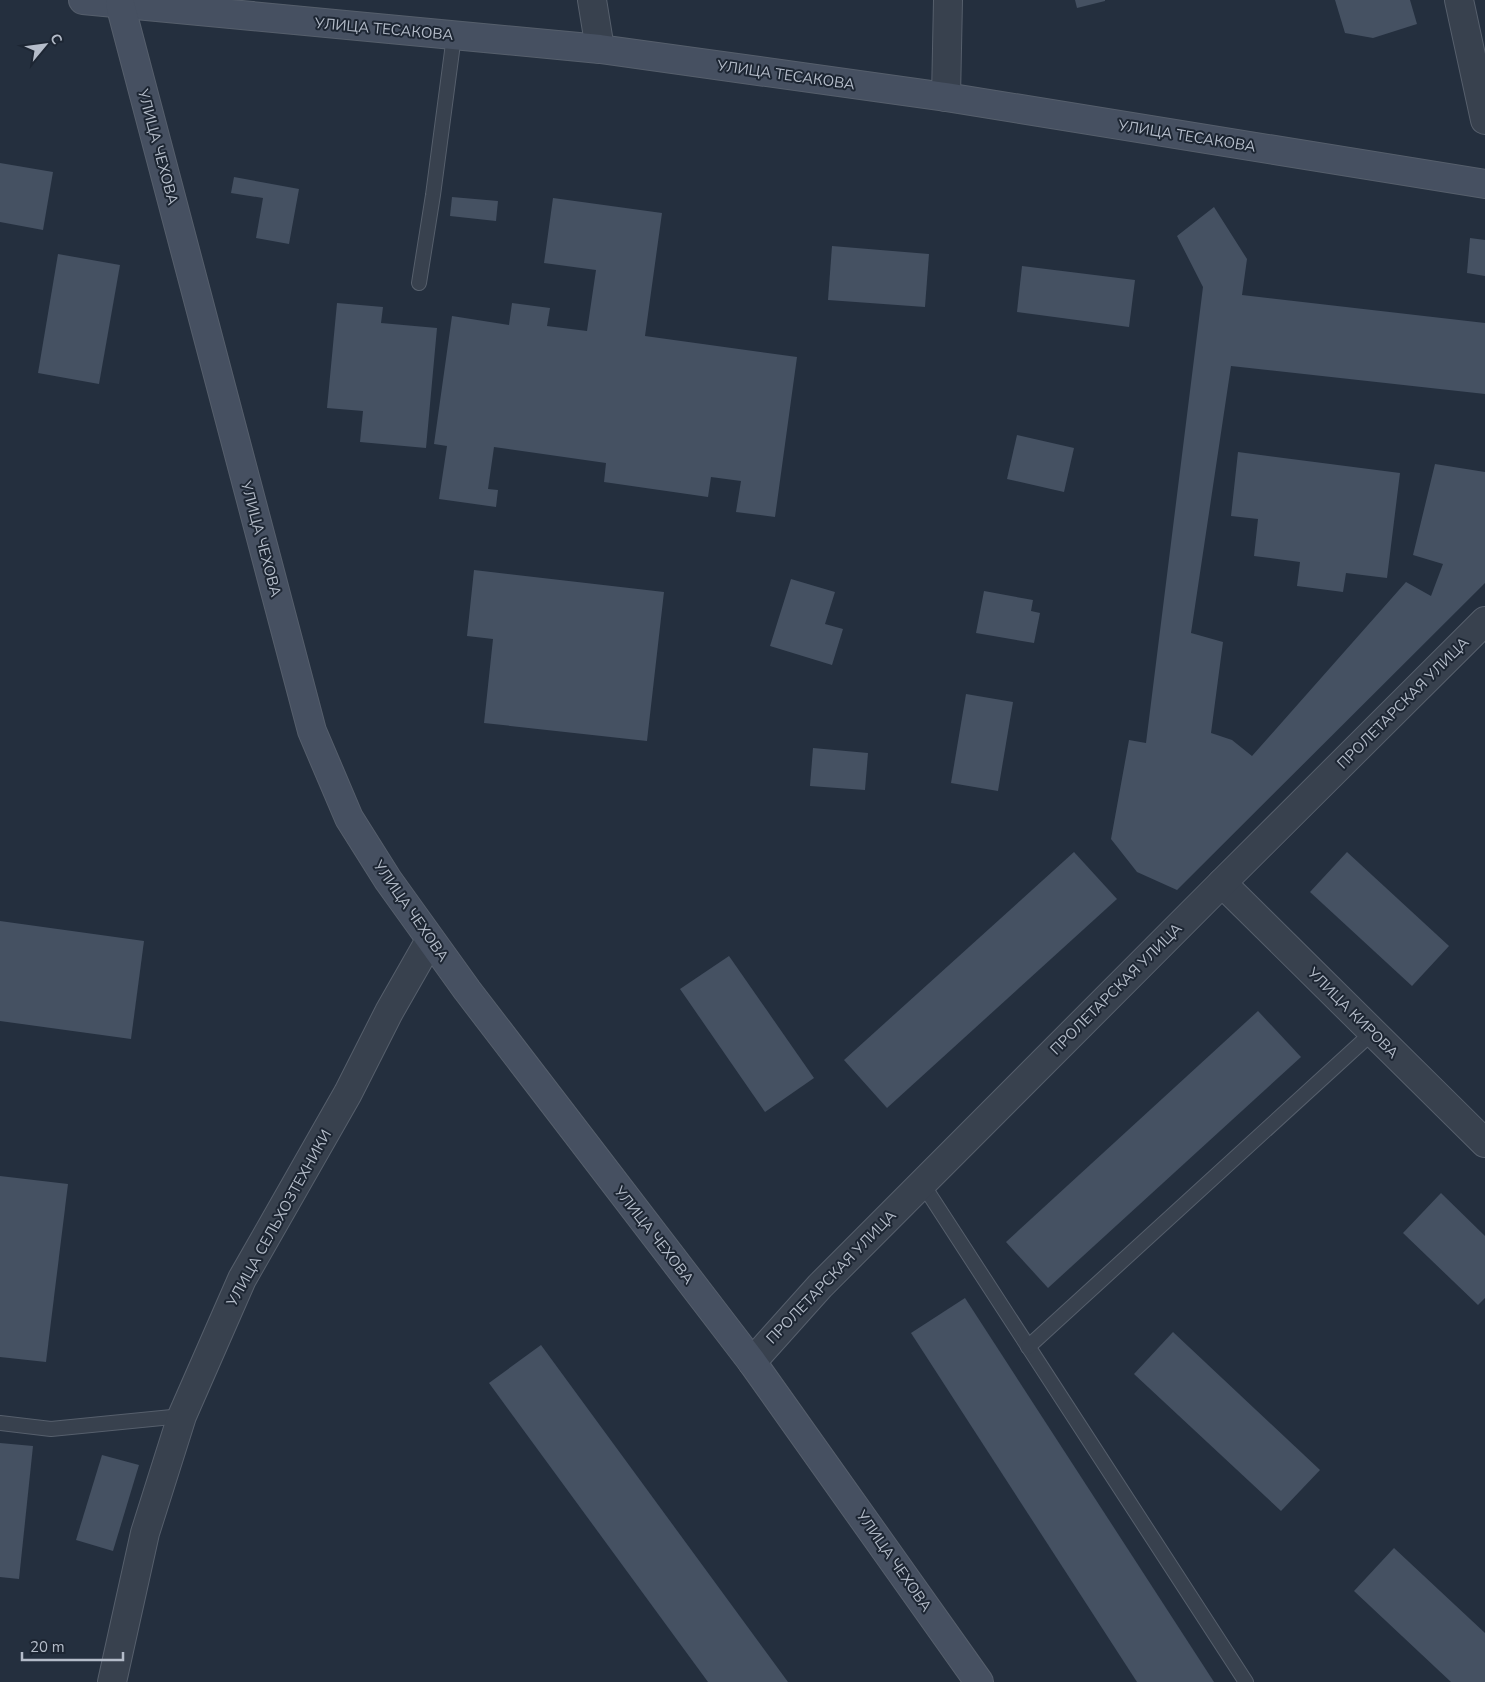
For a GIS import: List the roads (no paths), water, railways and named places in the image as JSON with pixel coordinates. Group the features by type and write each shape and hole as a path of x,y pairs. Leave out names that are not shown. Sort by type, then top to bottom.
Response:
{"main road":[{"name":"УЛИЦА ТЕСАКОВА","path":"83,0 600,50 946,97 1485,184"},
{"name":"УЛИЦА ЧЕХОВА","path":"120,4 312,730 349,818 388,880 430,940 752,1362 979,1682"}],"street":[{"path":"592,0 600,50"},
{"path":"946,97 948,0"},
{"path":"1459,0 1485,120"},
{"name":"ПРОЛЕТАРСКАЯ УЛИЦА","path":"752,1362 807,1300 922,1183 1485,621"},
{"name":"УЛИЦА КИРОВА","path":"1222,883 1485,1143"},
{"name":"УЛИЦА СЕЛЬХОЗТЕХНИКИ","path":"112,1682 145,1533 182,1416 242,1279 348,1093 389,1012 430,940"}],"lane":[{"path":"419,283 433,195 454,36"},
{"path":"1028,1347 1373,1032"},
{"path":"922,1183 1246,1682"},
{"path":"0,1423 52,1429 182,1416"}]}
